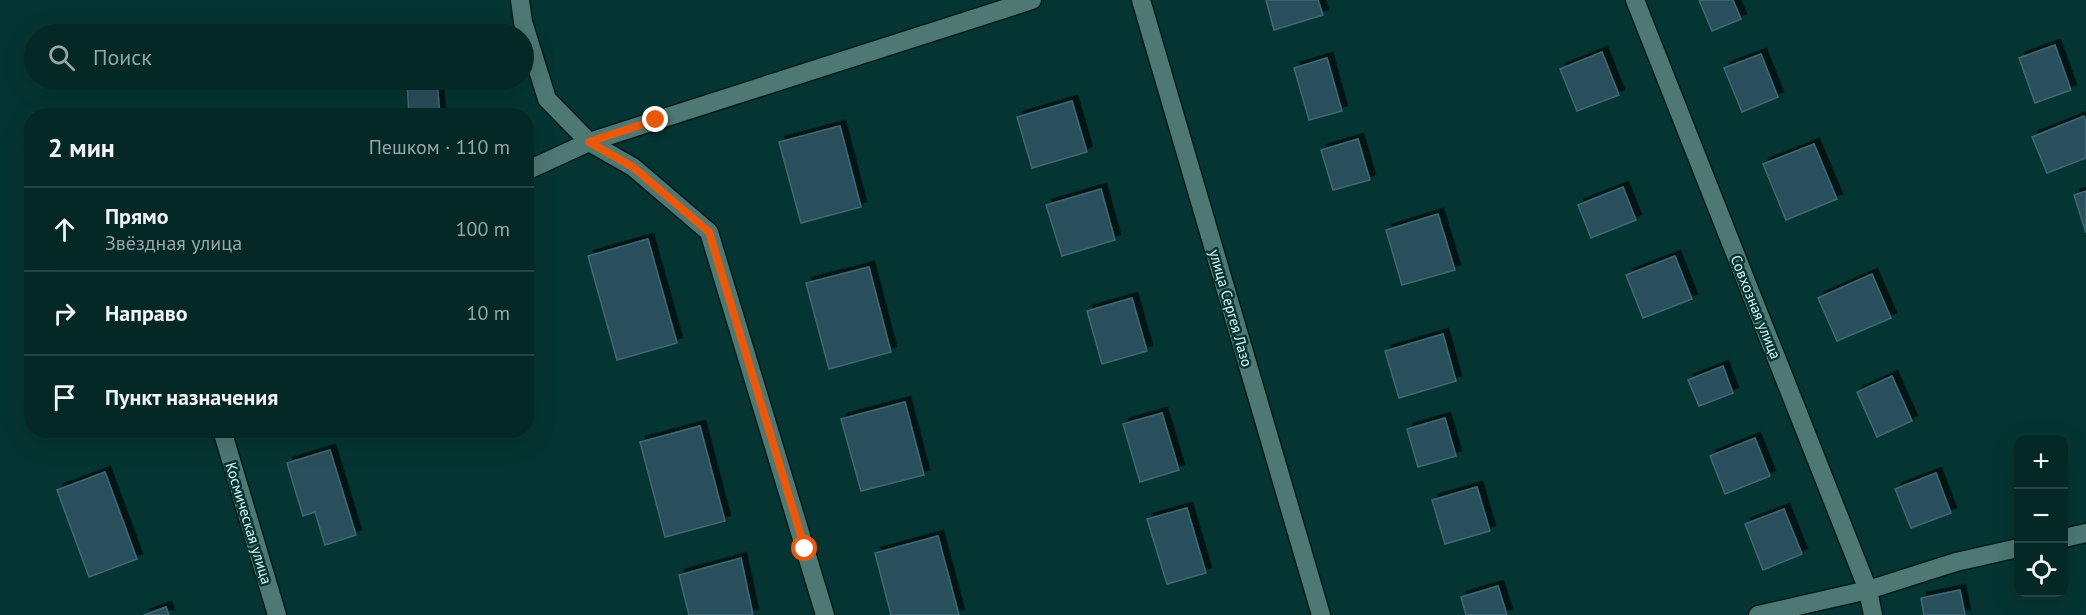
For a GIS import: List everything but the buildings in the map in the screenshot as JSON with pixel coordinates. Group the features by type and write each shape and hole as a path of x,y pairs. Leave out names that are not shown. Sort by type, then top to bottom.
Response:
{"street":[{"path":"520,0 525,24"},
{"path":"534,167 589,142 1032,0"},
{"name":"улица Сергея Лазо","path":"1141,0 1321,615"},
{"name":"Совхозная улица","path":"1635,0 1868,590 1873,615"},
{"path":"534,54 548,99 589,142 633,167 709,232 825,615"},
{"name":"Космическая улица","path":"224,438 277,615"},
{"path":"2068,537 2086,533"},
{"path":"1758,615 1868,590 1956,562 2014,549"}],"route":[{"path":"656,120 589,142 633,167 709,232 805,549"}]}
